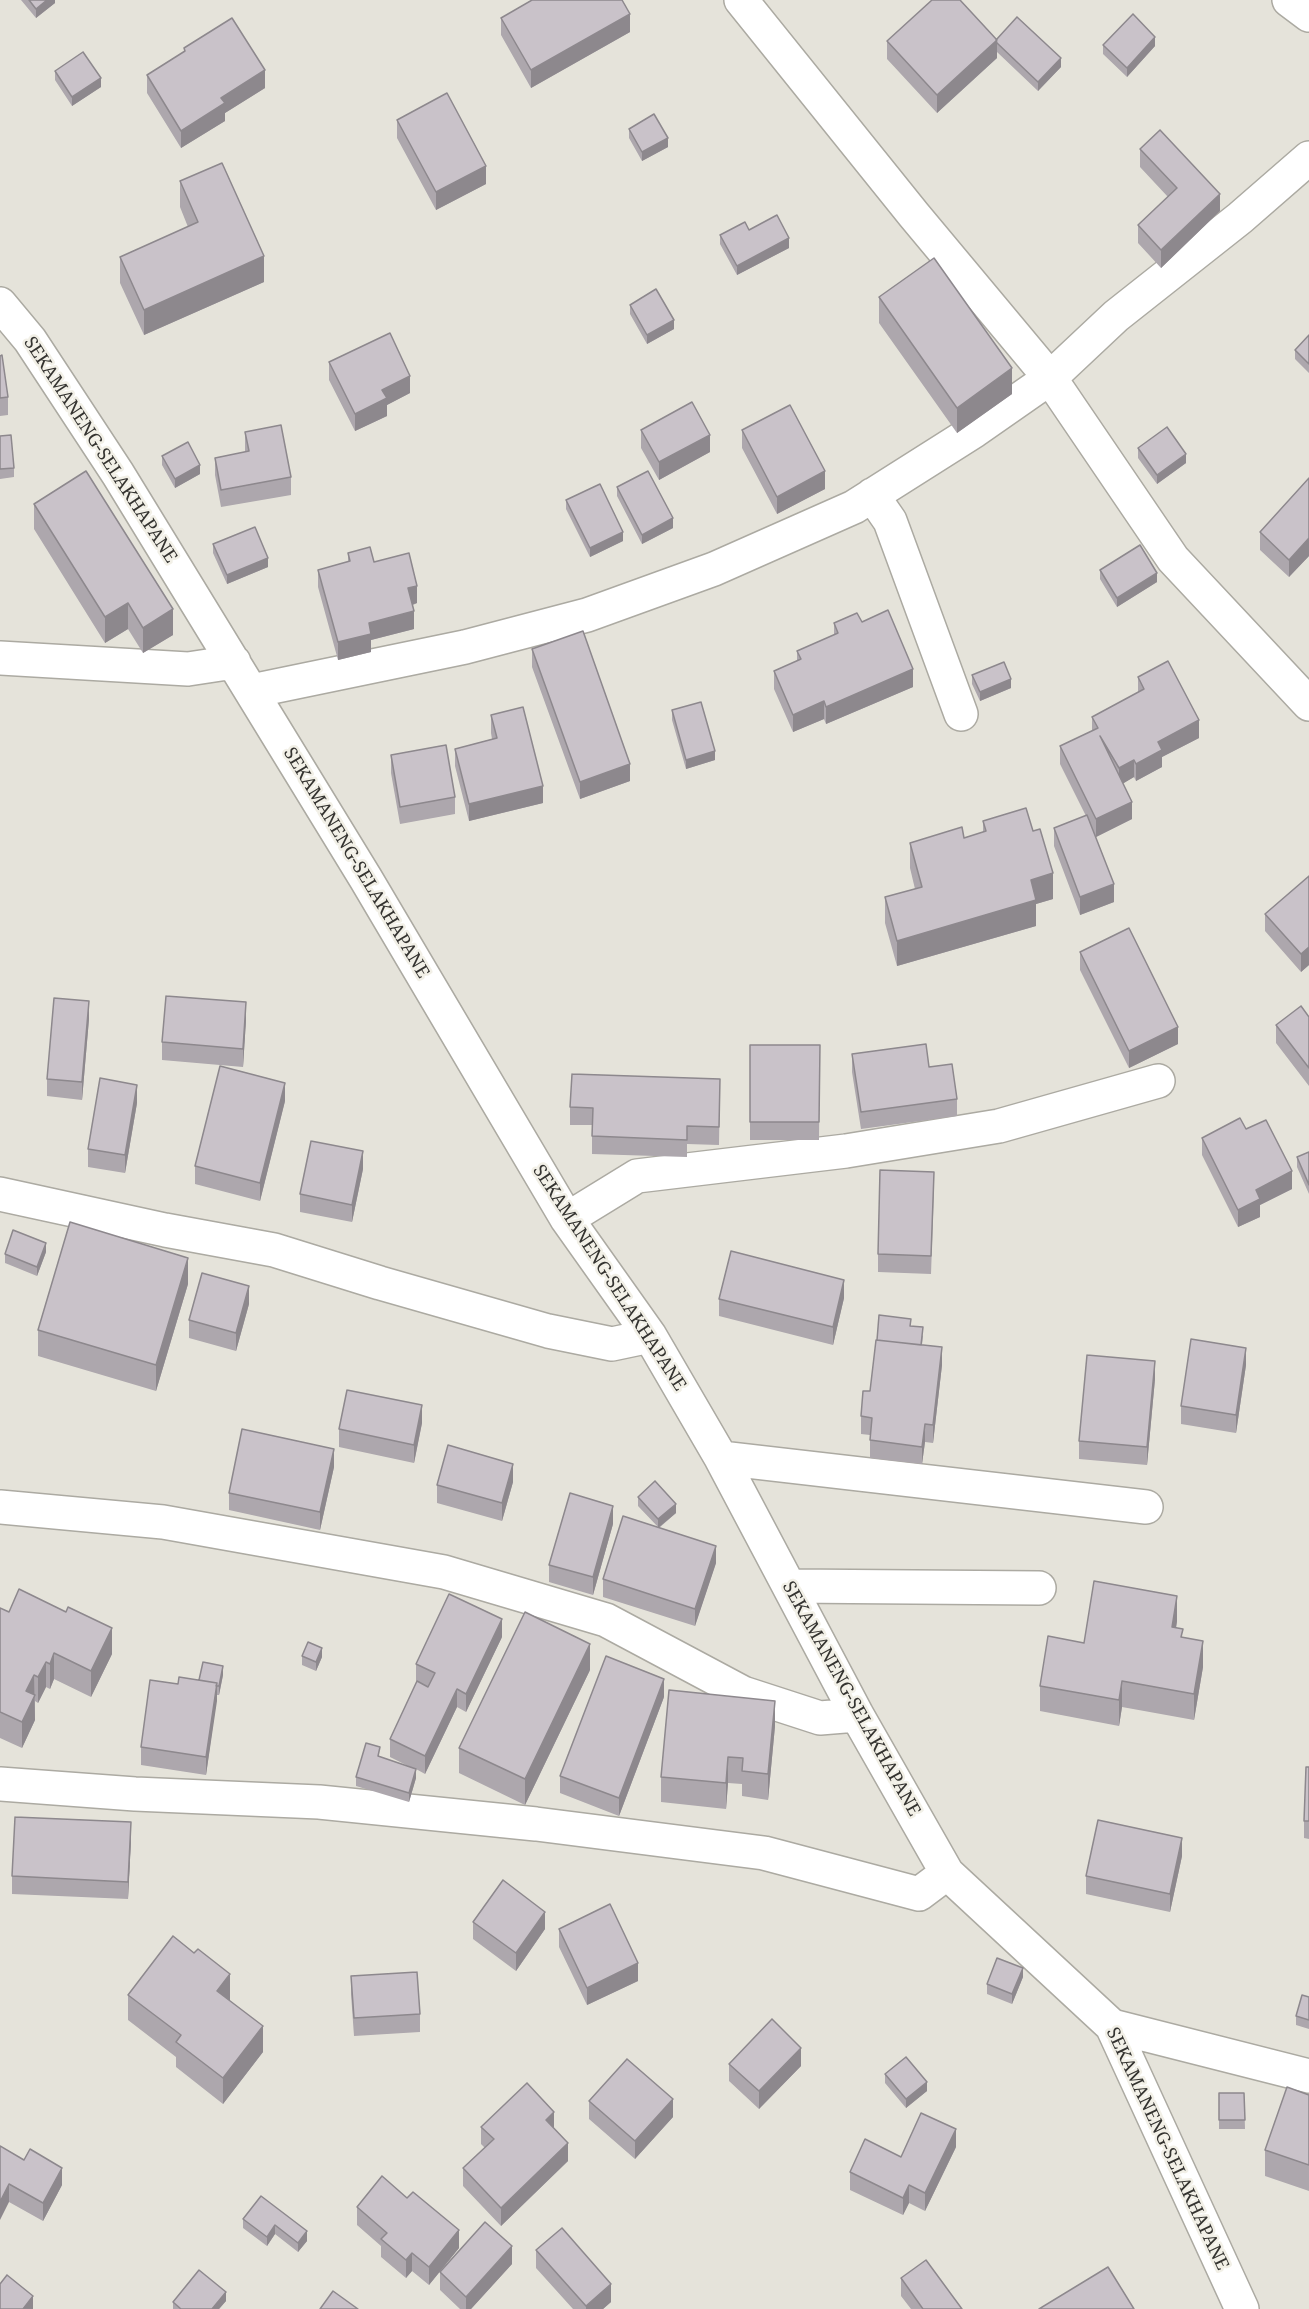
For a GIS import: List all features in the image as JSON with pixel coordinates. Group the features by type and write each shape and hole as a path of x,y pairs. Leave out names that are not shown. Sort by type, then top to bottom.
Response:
{"street":[{"path":"741,0 914,216 1050,378 1173,559 1309,704"},
{"path":"1289,0 1309,15"},
{"path":"252,691 465,647 587,615 714,569 854,507 1050,378 1116,316 1240,218 1309,158"},
{"name":"SEKAMANENG-SELAKHAPANE","path":"0,304 30,340 118,474 252,691 567,1219 650,1336 721,1458 857,1715 947,1873 1112,2026 1242,2309"},
{"path":"872,495 890,521 961,714"},
{"path":"0,658 188,669 234,662"},
{"path":"567,1219 637,1176 846,1151 999,1126 1158,1081"},
{"path":"0,1194 165,1230 274,1250 391,1287 548,1331 612,1344 650,1336"},
{"path":"721,1458 1146,1507"},
{"path":"0,1507 163,1522 444,1572 606,1620 743,1693 820,1718 857,1715"},
{"path":"789,1586 1039,1588"},
{"path":"0,1784 135,1794 320,1802 548,1826 764,1853 919,1894 947,1873"},
{"path":"1112,2026 1309,2076"}],"building":[{"path":"29,0 47,0 36,9"},
{"path":"532,0 622,0 630,14 531,70 501,18"},
{"path":"932,0 960,0 997,40 937,95 887,41"},
{"path":"1133,14 1155,37 1127,68 1103,45"},
{"path":"1017,17 1061,58 1038,82 996,40"},
{"path":"232,18 265,70 221,98 225,103 181,131 147,75 185,51 184,48"},
{"path":"83,52 101,78 72,97 55,71"},
{"path":"447,93 486,166 436,192 397,120"},
{"path":"654,114 668,138 642,152 629,129"},
{"path":"1160,130 1220,194 1161,250 1138,225 1177,188 1140,149"},
{"path":"222,163 264,256 144,310 120,257 198,222 180,181"},
{"path":"777,215 789,238 737,266 720,235 745,222 749,230"},
{"path":"934,258 1012,368 957,408 879,297"},
{"path":"656,289 674,320 647,335 630,305"},
{"path":"390,333 410,376 382,390 387,398 355,414 329,362"},
{"path":"1309,335 1309,364 1295,350"},
{"path":"2,355 8,397 0,398 0,356"},
{"path":"692,402 710,435 659,462 641,430"},
{"path":"790,405 825,471 777,497 742,430"},
{"path":"281,425 291,477 221,490 215,458 249,451 245,432"},
{"path":"1167,427 1186,454 1157,475 1138,448"},
{"path":"11,435 14,468 0,469 0,436"},
{"path":"188,442 200,465 175,479 162,456"},
{"path":"86,471 173,609 143,628 128,603 105,617 34,504"},
{"path":"648,471 673,518 642,535 617,487"},
{"path":"1309,478 1309,538 1289,560 1260,532"},
{"path":"600,484 623,532 590,548 566,500"},
{"path":"255,527 268,558 227,575 213,544"},
{"path":"1140,545 1157,573 1117,598 1100,570"},
{"path":"370,547 374,562 409,553 417,586 408,588 414,611 369,623 371,634 338,642 318,570 350,561 348,553"},
{"path":"888,610 913,669 826,707 824,701 793,715 774,671 801,659 797,651 838,633 834,623 857,613 862,622"},
{"path":"583,631 630,764 580,782 532,649"},
{"path":"1168,661 1199,720 1158,742 1162,750 1136,764 1134,760 1119,768 1100,736 1132,802 1096,819 1060,746 1098,728 1092,717 1144,689 1138,677"},
{"path":"1004,662 1011,679 980,692 972,675"},
{"path":"701,702 715,751 686,760 672,710"},
{"path":"523,707 543,786 469,804 455,749 497,738 491,715"},
{"path":"446,745 455,797 400,807 391,755"},
{"path":"1026,808 1033,831 1040,829 1053,873 1031,880 1036,900 897,941 885,897 922,887 910,843 962,827 964,838 986,831 983,821"},
{"path":"1087,815 1114,884 1080,897 1054,828"},
{"path":"1309,876 1309,947 1301,954 1265,914"},
{"path":"1129,928 1178,1027 1129,1051 1080,952"},
{"path":"166,996 246,1002 243,1049 162,1042"},
{"path":"54,998 89,1001 82,1082 47,1079"},
{"path":"1301,1006 1309,1017 1309,1068 1276,1025"},
{"path":"926,1044 929,1067 952,1064 957,1099 861,1112 852,1054"},
{"path":"750,1045 820,1045 819,1122 750,1122"},
{"path":"220,1066 285,1083 260,1183 195,1166"},
{"path":"572,1074 720,1079 719,1127 687,1126 687,1140 592,1136 593,1108 570,1107"},
{"path":"100,1078 137,1085 125,1155 88,1149"},
{"path":"1240,1118 1246,1129 1266,1120 1292,1171 1256,1190 1260,1199 1238,1210 1202,1138"},
{"path":"311,1141 363,1151 352,1205 300,1194"},
{"path":"1309,1152 1309,1185 1297,1157"},
{"path":"880,1170 934,1172 931,1256 878,1254"},
{"path":"70,1222 188,1258 156,1365 38,1330"},
{"path":"13,1230 46,1243 37,1267 5,1254"},
{"path":"731,1251 844,1280 833,1327 719,1299"},
{"path":"202,1273 249,1286 236,1333 189,1320"},
{"path":"879,1315 911,1319 910,1326 923,1327 921,1345 877,1340"},
{"path":"1191,1339 1246,1348 1236,1415 1181,1406"},
{"path":"876,1340 942,1347 933,1425 925,1424 922,1447 870,1440 872,1418 861,1416 863,1391 870,1391"},
{"path":"1087,1355 1155,1361 1147,1447 1079,1441"},
{"path":"347,1390 422,1405 414,1445 339,1429"},
{"path":"242,1429 334,1449 320,1512 229,1493"},
{"path":"448,1445 513,1464 502,1503 437,1485"},
{"path":"655,1481 676,1504 658,1519 638,1497"},
{"path":"570,1493 613,1506 593,1577 549,1565"},
{"path":"623,1516 716,1546 695,1609 603,1579"},
{"path":"1094,1581 1177,1596 1172,1627 1183,1629 1181,1637 1203,1641 1194,1694 1122,1681 1119,1700 1040,1686 1048,1636 1084,1643"},
{"path":"19,1589 66,1612 68,1607 112,1628 91,1671 54,1653 50,1664 46,1662 38,1677 34,1675 26,1691 35,1695 22,1722 0,1712 0,1608 9,1612"},
{"path":"449,1594 502,1619 466,1694 457,1689 425,1756 390,1739 417,1681 428,1687 435,1673 416,1664"},
{"path":"525,1612 590,1644 525,1779 459,1748"},
{"path":"308,1642 322,1648 316,1662 302,1656"},
{"path":"606,1656 664,1679 619,1798 560,1776"},
{"path":"203,1662 223,1666 219,1686 216,1686 217,1683 199,1680"},
{"path":"179,1677 217,1683 206,1757 141,1747 150,1680 178,1684"},
{"path":"669,1690 775,1701 768,1774 742,1771 743,1758 728,1757 726,1783 661,1777"},
{"path":"366,1743 380,1747 378,1756 416,1769 409,1793 356,1777"},
{"path":"1306,1767 1309,1767 1309,1821 1304,1821"},
{"path":"15,1817 131,1822 128,1882 12,1876"},
{"path":"1098,1820 1182,1838 1170,1894 1086,1876"},
{"path":"503,1880 545,1912 516,1953 473,1922"},
{"path":"610,1904 638,1963 587,1988 559,1929"},
{"path":"173,1936 194,1953 198,1949 230,1974 217,1991 263,2026 223,2078 176,2042 181,2035 128,1995"},
{"path":"997,1958 1023,1968 1012,1994 987,1984"},
{"path":"417,1972 420,2014 354,2018 351,1976"},
{"path":"1302,1995 1309,1997 1309,2020 1296,2016"},
{"path":"772,2019 801,2048 759,2091 729,2064"},
{"path":"906,2057 927,2082 906,2099 885,2074"},
{"path":"627,2059 673,2099 635,2141 589,2101"},
{"path":"527,2083 554,2112 546,2120 568,2143 501,2208 463,2168 494,2139 481,2127"},
{"path":"1287,2087 1309,2095 1309,2165 1265,2150"},
{"path":"1219,2093 1244,2093 1245,2120 1219,2120"},
{"path":"921,2113 956,2129 925,2193 909,2185 903,2198 850,2172 865,2139 901,2157"},
{"path":"0,2146 24,2160 30,2149 62,2168 43,2203 9,2184 0,2202"},
{"path":"382,2176 407,2198 413,2192 459,2230 429,2267 412,2253 406,2260 381,2239 387,2233 357,2207"},
{"path":"261,2196 307,2231 298,2243 275,2225 267,2237 243,2219"},
{"path":"485,2222 512,2246 466,2297 440,2272"},
{"path":"562,2228 611,2284 586,2306 536,2250"},
{"path":"926,2260 962,2309 923,2309 901,2278"},
{"path":"1108,2267 1134,2309 1039,2309"},
{"path":"199,2270 226,2292 212,2309 181,2309 173,2302"},
{"path":"7,2275 33,2296 23,2309 0,2309 0,2284"},
{"path":"333,2291 358,2309 320,2309"}]}
